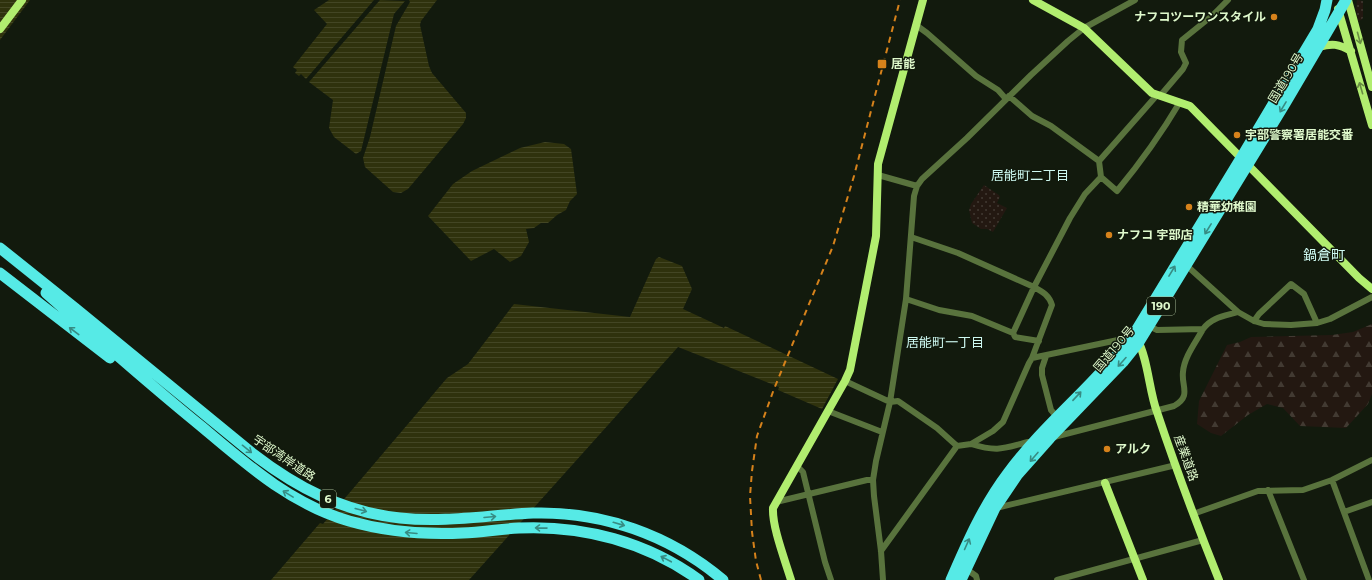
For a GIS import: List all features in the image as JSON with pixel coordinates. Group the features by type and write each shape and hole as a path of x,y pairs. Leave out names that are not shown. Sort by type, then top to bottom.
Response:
{"highway":[{"name":"国道190号","path":"961,580 962,566 985,507 1003,479 1036,440 1134,339 1149,326 1186,265 1245,161 1285,82 1318,29 1326,10 1327,0"},
{"name":"国道190号","path":"1280,94 1288,85 1342,3"},
{"name":"国道190号","path":"951,580 962,566 995,508 1018,474 1050,438 1123,362 1134,339 1245,161 1319,47 1342,3"},
{"path":"0,240 95,315 187,395 225,431"},
{"name":"宇部湾岸道路","path":"0,248 263,462 293,482 326,499 384,516 429,520 458,520 532,513 562,514 592,518 636,529 663,540 689,554 723,580"},
{"name":"宇部湾岸道路","path":"0,254 154,388 264,478 288,494 322,511 347,520 389,530 417,533 453,533 535,528 564,529 591,533 620,540 647,550 674,563 698,580"},
{"path":"0,273 64,324 217,440"}],"street":[{"path":"0,29 22,0"},
{"path":"791,580 772,514 772,508 850,370 876,236 878,219 878,164 923,0"},
{"path":"1032,0 1084,28 1152,93 1190,106 1359,278 1372,289"},
{"path":"883,580 874,480 882,432 890,402 906,299 914,196 917,186 922,179 1008,97 1084,28 1135,0"},
{"path":"1098,160 1183,68 1186,63 1181,52 1182,40 1213,15 1228,0"},
{"path":"1342,3 1351,50 1372,125"},
{"path":"1342,3 1372,87"},
{"path":"916,25 976,76 1008,97 1032,116 1051,126 1098,160 1101,176 1117,191 1148,153 1180,102"},
{"path":"1319,47 1334,44 1351,50"},
{"path":"878,175 917,186"},
{"path":"1013,334 1034,287 1078,204 1101,176"},
{"path":"881,551 957,446 971,444 993,432 1002,422 1032,358 1052,305 1050,297 1034,287 958,253 911,237"},
{"path":"1186,265 1238,312 1254,321 1264,324 1317,324 1330,320 1372,297"},
{"path":"1254,321 1259,314 1291,284 1304,294 1317,324"},
{"path":"906,299 939,310 972,316 1013,334 1015,337 1039,341"},
{"path":"971,444 998,450 1174,406 1180,403 1185,395 1183,373 1184,366 1203,329 1213,320 1238,312"},
{"path":"1149,326 1158,330 1203,329"},
{"path":"1032,358 1118,340 1134,339"},
{"name":"産業道路","path":"1134,339 1147,368 1156,410 1193,514 1219,580"},
{"path":"1046,356 1042,368 1042,375 1051,410 1057,418"},
{"path":"845,381 890,402 898,401 936,428 957,446"},
{"path":"828,411 882,432"},
{"path":"1004,448 1015,451 1017,454 1017,462"},
{"path":"1193,514 1258,491 1304,490 1332,480 1372,460"},
{"path":"995,508 1176,465"},
{"path":"796,466 803,472 825,562 831,580"},
{"path":"776,502 808,493 867,480 874,480"},
{"path":"1332,480 1370,580"},
{"path":"1105,483 1142,580"},
{"path":"1268,490 1304,580"},
{"path":"1344,512 1372,502"},
{"path":"1057,580 1203,540"},
{"path":"962,566 976,576 977,580"}],"green space":[{"path":"1357,0 1363,1 1363,18 1358,21 1356,9"},
{"path":"984,185 999,195 1000,197 997,203 1007,208 993,232 987,229 981,229 972,223 969,210 971,204"},
{"path":"1372,324 1372,394 1368,404 1346,428 1300,426 1283,408 1267,404 1248,415 1221,436 1211,433 1197,424 1199,401 1227,345 1240,342 1251,337 1332,335 1353,332"}],"shaded area":[{"path":"0,0 30,0 0,40"},
{"path":"329,0 374,0 306,79 301,74 299,76 295,73 297,70 293,67 327,24 314,10"},
{"path":"380,0 405,1 394,14 361,151 356,154 334,137 329,128 333,100 309,82"},
{"path":"409,0 437,0 421,21 420,25 429,66 432,73 466,113 466,118 463,124 408,189 401,193 393,192 365,167 363,158 370,137 396,26 410,2"},
{"path":"545,142 564,144 571,149 577,194 570,201 566,210 557,215 548,223 541,223 534,228 526,229 529,242 521,256 510,262 494,249 471,261 428,216 453,184 472,171 520,148"},
{"path":"659,257 682,266 692,289 683,309 724,328 725,326 838,379 822,409 778,390 779,387 678,347 469,580 271,580 320,523 323,524 447,378 468,364 514,304 630,317 656,259"}],"railway":[{"path":"761,580 756,561 752,532 750,496 757,436 774,389 833,246 854,176 900,0"}],"place":[{"name":"ナフコツーワンスタイル","path":"1274,17"},
{"name":"居能","path":"882,64"},
{"name":"宇部警察署居能交番","path":"1237,135"},
{"name":"精華幼稚園","path":"1189,207"},
{"name":"ナフコ 宇部店","path":"1109,235"},
{"name":"アルク","path":"1107,449"}],"district":[{"name":"居能町二丁目","path":"1030,175"},
{"name":"鍋倉町","path":"1324,255"},
{"name":"居能町一丁目","path":"945,342"}]}
